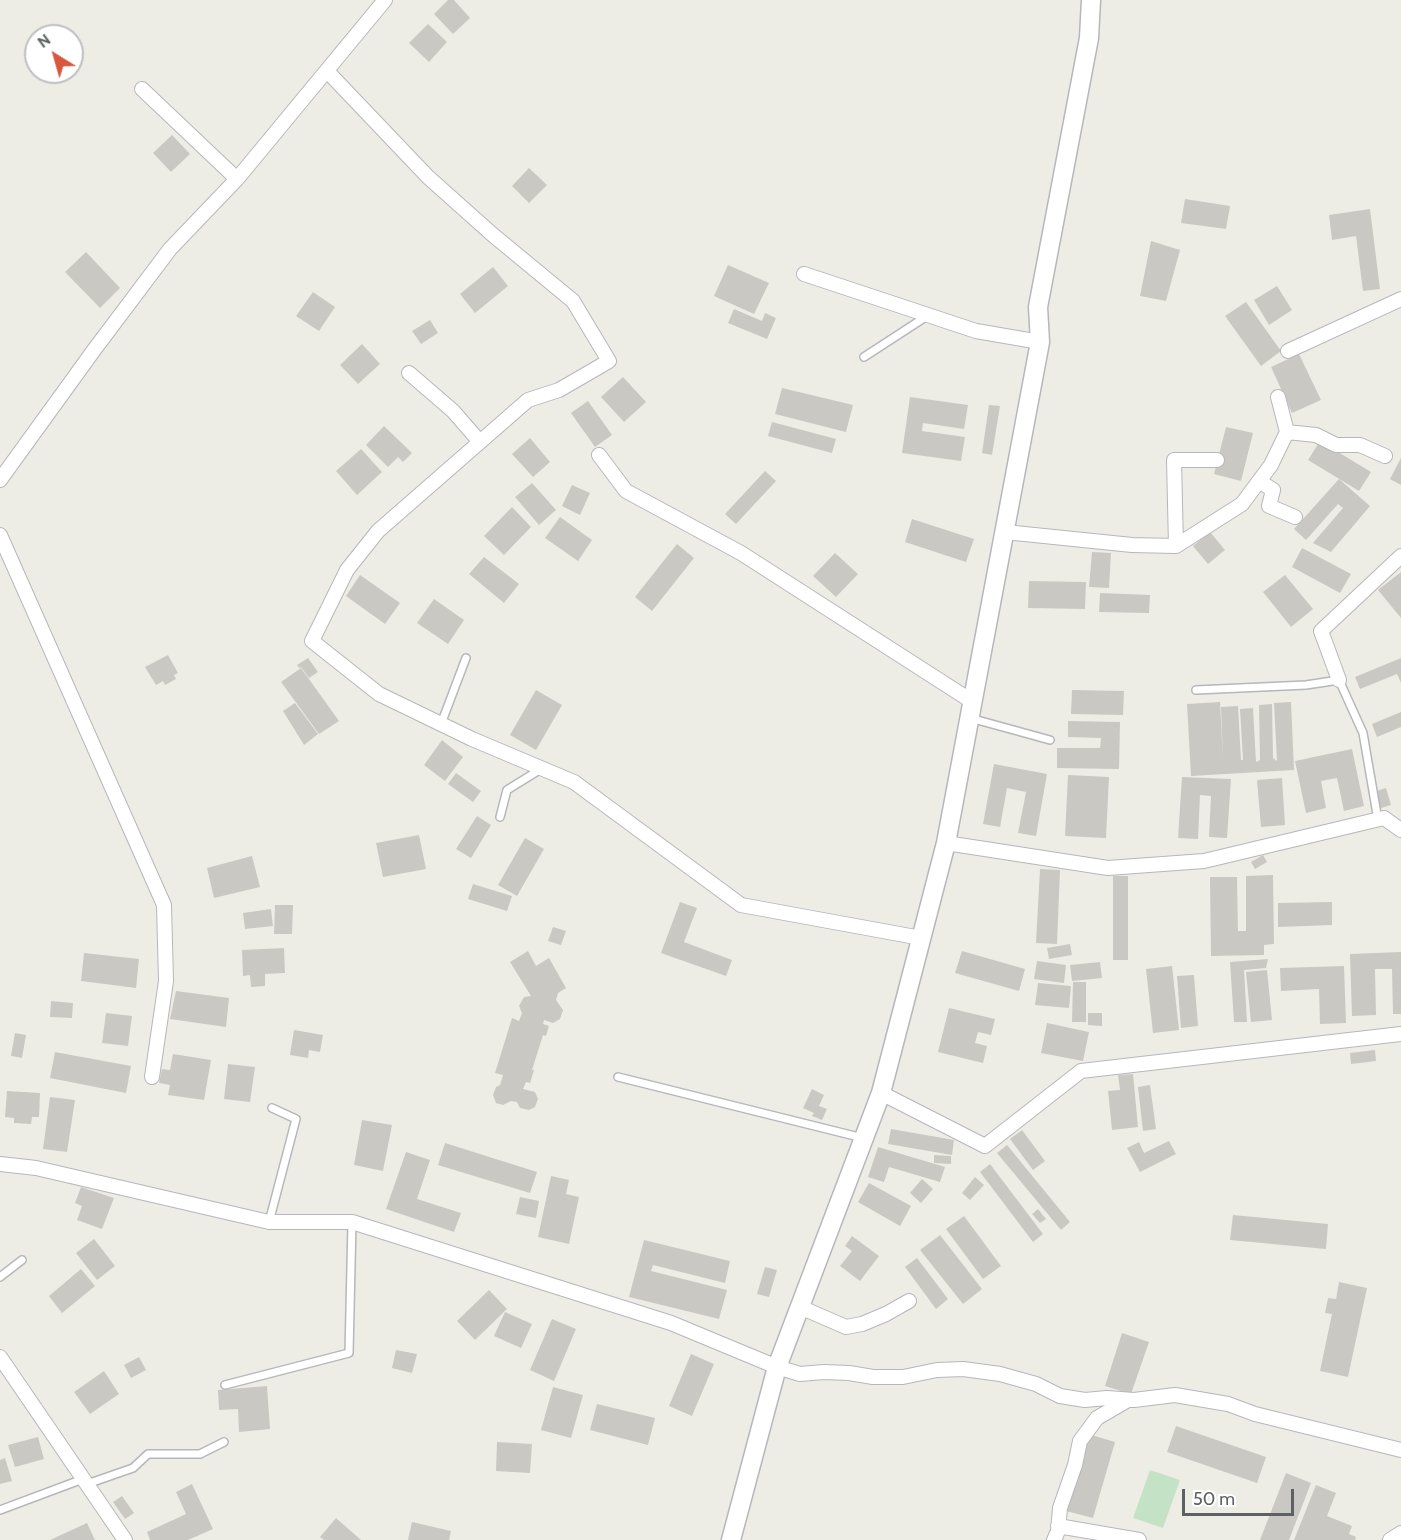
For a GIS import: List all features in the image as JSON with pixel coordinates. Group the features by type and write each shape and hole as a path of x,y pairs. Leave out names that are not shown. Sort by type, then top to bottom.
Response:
{"street":[{"path":"0,480 170,249 237,179 386,0"},
{"path":"731,1540 777,1368 881,1093 946,843 1040,342 1038,307 1089,38 1091,0"},
{"path":"327,71 428,177 493,235 573,301 609,361 559,390 528,400 378,531 347,570 312,641 379,694 573,782 741,905 921,938"},
{"path":"141,89 237,179"},
{"path":"804,274 976,331 1040,342"},
{"path":"1288,351 1401,299"},
{"path":"409,373 453,411 480,442"},
{"path":"1005,532 1132,545 1176,546 1242,504 1271,465 1287,432 1278,397"},
{"path":"1287,432 1316,435 1336,445 1360,445 1385,456"},
{"path":"599,455 626,490 741,553 971,710"},
{"path":"1176,546 1174,459 1217,460"},
{"path":"1259,481 1272,490 1269,506 1295,517"},
{"path":"0,535 164,905 166,981 152,1077"},
{"path":"1339,680 1321,631 1401,556"},
{"path":"946,843 1108,868 1204,861 1384,818 1401,830"},
{"path":"881,1093 985,1146 1081,1071 1401,1034"},
{"path":"0,1164 36,1168 268,1222 352,1222 671,1323 777,1368 800,1374 824,1372 873,1377 903,1377 937,1370 963,1369 1000,1374 1036,1384 1060,1396 1085,1400 1107,1398 1128,1400 1175,1395 1228,1404 1255,1414 1401,1450"},
{"path":"800,1307 846,1327 870,1321 909,1301"},
{"path":"0,1357 125,1540"},
{"path":"1054,1540 1060,1508 1075,1465 1080,1442 1097,1418 1128,1400"},
{"path":"1058,1526 1139,1540"},
{"path":"1390,1540 1401,1533"}],"lane":[{"path":"864,357 928,315"},
{"path":"441,724 466,658"},
{"path":"1196,690 1306,685 1339,680 1363,733 1378,820"},
{"path":"971,710 1050,740"},
{"path":"500,817 507,790 541,769"},
{"path":"618,1077 865,1139"},
{"path":"268,1222 296,1119 272,1108"},
{"path":"225,1385 349,1353 352,1222"},
{"path":"0,1277 22,1260"},
{"path":"0,1510 85,1481 133,1468 148,1454 200,1454 224,1443"}],"green space":[{"path":"1150,1470 1180,1480 1163,1528 1133,1518"}],"building":[{"path":"448,0 454,0 470,18 453,34 434,14"},
{"path":"428,24 447,42 429,62 409,43"},
{"path":"172,135 190,154 171,172 153,153"},
{"path":"529,168 547,185 529,203 512,186"},
{"path":"1185,199 1230,206 1226,229 1181,223"},
{"path":"1370,209 1380,289 1363,291 1356,236 1332,240 1329,215"},
{"path":"1151,241 1180,250 1166,301 1140,296"},
{"path":"86,252 120,288 100,308 65,272"},
{"path":"728,265 769,283 754,314 714,296"},
{"path":"493,267 508,286 475,313 460,294"},
{"path":"1277,286 1292,310 1269,325 1254,300"},
{"path":"313,292 335,307 319,331 296,316"},
{"path":"1246,302 1281,351 1261,366 1225,316"},
{"path":"734,309 762,321 765,313 776,318 767,339 728,323"},
{"path":"430,320 438,333 421,344 412,331"},
{"path":"362,344 380,364 358,384 340,365"},
{"path":"1299,354 1321,400 1292,413 1271,367"},
{"path":"623,377 646,402 624,422 601,397"},
{"path":"782,388 853,405 846,432 775,414"},
{"path":"910,397 968,405 964,429 923,423 922,431 965,437 961,461 902,453"},
{"path":"588,401 612,435 595,447 571,413"},
{"path":"989,405 1000,406 992,455 982,453"},
{"path":"772,422 836,439 832,453 768,436"},
{"path":"384,426 412,453 403,462 398,457 388,467 366,445"},
{"path":"1226,427 1253,433 1241,481 1214,474"},
{"path":"530,438 550,462 533,477 512,454"},
{"path":"1320,441 1371,472 1359,491 1308,460"},
{"path":"361,449 382,472 357,495 336,471"},
{"path":"1401,458 1401,485 1390,479"},
{"path":"765,471 776,481 736,524 725,514"},
{"path":"1339,479 1370,506 1331,552 1313,543 1343,508 1338,504 1306,540 1294,529"},
{"path":"532,483 556,510 539,525 515,497"},
{"path":"572,485 590,493 580,515 562,506"},
{"path":"512,507 531,527 504,555 484,536"},
{"path":"560,517 592,540 578,561 545,538"},
{"path":"912,519 974,539 966,562 905,542"},
{"path":"1210,532 1225,550 1208,564 1193,546"},
{"path":"677,544 694,558 652,611 635,597"},
{"path":"1302,548 1351,574 1340,593 1292,567"},
{"path":"1092,552 1111,553 1109,588 1089,587"},
{"path":"835,553 858,574 836,597 813,576"},
{"path":"484,557 519,584 504,603 469,574"},
{"path":"1401,572 1401,618 1378,590"},
{"path":"360,575 400,603 385,624 346,596"},
{"path":"1285,575 1313,609 1291,627 1263,592"},
{"path":"1029,581 1086,582 1085,609 1028,608"},
{"path":"1100,593 1150,595 1149,613 1099,612"},
{"path":"434,599 464,620 448,644 417,623"},
{"path":"168,655 178,673 174,675 176,679 165,685 163,681 156,685 145,667"},
{"path":"308,658 318,672 309,678 297,665"},
{"path":"1401,658 1401,683 1397,674 1360,689 1355,677"},
{"path":"301,668 339,721 319,734 281,682"},
{"path":"536,690 562,705 536,750 510,735"},
{"path":"1072,690 1124,691 1123,715 1071,714"},
{"path":"1220,702 1223,760 1221,707 1238,706 1241,760 1243,760 1240,709 1253,708 1256,762 1260,760 1259,705 1272,704 1273,758 1277,761 1274,703 1291,702 1294,770 1191,776 1187,704"},
{"path":"295,703 318,734 304,745 283,711"},
{"path":"1401,712 1401,727 1377,737 1372,724"},
{"path":"1068,721 1120,722 1119,769 1057,768 1057,748 1100,748 1101,738 1068,737"},
{"path":"442,740 463,757 445,781 424,765"},
{"path":"1352,749 1364,806 1344,811 1337,778 1321,781 1326,808 1306,813 1295,761"},
{"path":"994,764 1047,774 1036,836 1018,833 1026,792 1007,788 1000,827 983,824"},
{"path":"456,773 481,791 473,802 448,784"},
{"path":"1068,775 1109,777 1106,838 1065,836"},
{"path":"1182,777 1231,779 1227,838 1209,837 1211,796 1200,795 1198,839 1178,838"},
{"path":"1282,778 1285,825 1261,827 1257,780"},
{"path":"1386,788 1391,805 1381,808 1376,791"},
{"path":"477,816 491,825 471,858 456,849"},
{"path":"419,835 426,869 383,877 376,843"},
{"path":"525,838 544,849 517,896 498,885"},
{"path":"1263,855 1267,862 1255,869 1251,862"},
{"path":"252,856 260,887 214,898 207,868"},
{"path":"1040,869 1060,870 1057,944 1036,943"},
{"path":"1273,875 1274,944 1264,945 1264,955 1211,956 1210,877 1237,877 1238,931 1246,931 1246,876"},
{"path":"1113,876 1128,876 1128,960 1113,960"},
{"path":"473,884 512,896 507,911 468,899"},
{"path":"680,902 697,908 684,942 732,960 726,976 661,953"},
{"path":"1332,902 1332,925 1278,927 1278,903"},
{"path":"275,905 293,905 292,934 274,934"},
{"path":"271,909 273,926 245,929 243,913"},
{"path":"553,927 566,931 561,945 548,941"},
{"path":"1070,944 1072,955 1049,959 1047,948"},
{"path":"284,948 285,973 265,974 265,986 251,987 250,975 243,976 242,950"},
{"path":"528,951 536,966 549,958 566,988 558,993 556,1000 563,1010 560,1019 553,1023 544,1020 543,1024 549,1026 546,1036 543,1035 530,1083 526,1082 523,1089 535,1092 538,1099 535,1107 529,1110 520,1108 517,1102 511,1101 503,1105 496,1103 493,1095 503,1075 495,1073 512,1018 519,1021 522,1013 519,1006 524,997 531,996 510,962"},
{"path":"962,951 1025,969 1019,991 955,973"},
{"path":"1401,952 1401,1014 1393,1014 1392,969 1375,969 1376,1015 1352,1016 1350,954"},
{"path":"84,953 139,959 136,988 81,981"},
{"path":"1268,959 1266,968 1244,970 1247,1022 1234,1022 1230,962"},
{"path":"1037,961 1066,965 1064,983 1034,979"},
{"path":"1100,962 1102,978 1072,981 1070,965"},
{"path":"1172,966 1179,1030 1153,1033 1146,969"},
{"path":"1344,966 1346,1023 1320,1024 1319,989 1281,991 1280,968"},
{"path":"1267,970 1272,1020 1251,1022 1246,972"},
{"path":"1194,975 1198,1026 1181,1028 1177,976"},
{"path":"1073,982 1086,982 1086,1022 1072,1022"},
{"path":"1038,983 1071,986 1069,1008 1035,1005"},
{"path":"176,991 229,998 226,1027 170,1019"},
{"path":"51,1001 73,1003 72,1018 50,1017"},
{"path":"949,1008 995,1019 991,1035 978,1032 975,1043 987,1046 983,1063 938,1052"},
{"path":"106,1013 132,1016 128,1046 102,1043"},
{"path":"1088,1013 1102,1013 1102,1026 1088,1025"},
{"path":"1047,1023 1089,1032 1083,1061 1041,1053"},
{"path":"294,1030 323,1035 320,1052 309,1050 308,1058 290,1055"},
{"path":"15,1033 26,1035 22,1058 11,1056"},
{"path":"1375,1050 1376,1061 1351,1064 1350,1053"},
{"path":"55,1052 131,1066 126,1093 50,1078"},
{"path":"173,1054 211,1060 204,1100 168,1095 170,1085 159,1083 162,1069 170,1070"},
{"path":"228,1064 255,1067 250,1102 224,1099"},
{"path":"1133,1074 1138,1127 1112,1130 1108,1091 1120,1090 1118,1075"},
{"path":"1150,1085 1156,1129 1143,1131 1138,1087"},
{"path":"812,1089 824,1095 819,1106 827,1109 822,1120 812,1116 814,1113 803,1108"},
{"path":"7,1091 40,1093 39,1117 32,1117 31,1124 14,1123 14,1118 5,1117"},
{"path":"50,1097 75,1100 67,1152 43,1149"},
{"path":"362,1120 392,1125 383,1171 354,1165"},
{"path":"891,1129 954,1140 952,1155 888,1144"},
{"path":"1022,1130 1045,1161 1033,1170 1010,1139"},
{"path":"1169,1141 1176,1154 1140,1172 1127,1148 1139,1142 1144,1153"},
{"path":"445,1143 537,1172 530,1193 438,1165"},
{"path":"1007,1145 1070,1222 1061,1230 997,1153"},
{"path":"878,1147 945,1167 940,1182 889,1167 884,1182 868,1177"},
{"path":"406,1152 430,1160 417,1199 461,1213 454,1232 386,1209"},
{"path":"934,1155 951,1156 951,1164 934,1163"},
{"path":"990,1164 1043,1234 1033,1242 980,1172"},
{"path":"551,1176 569,1180 566,1194 579,1197 569,1244 538,1237"},
{"path":"975,1177 984,1185 970,1200 962,1193"},
{"path":"922,1179 933,1189 921,1203 910,1193"},
{"path":"869,1183 911,1206 900,1226 858,1202"},
{"path":"81,1187 114,1198 102,1229 77,1220 82,1206 75,1203"},
{"path":"520,1197 539,1201 536,1218 516,1214"},
{"path":"1038,1209 1046,1219 1040,1223 1032,1214"},
{"path":"1233,1215 1328,1224 1326,1249 1230,1240"},
{"path":"964,1216 1001,1266 983,1279 946,1229"},
{"path":"940,1235 982,1289 963,1304 920,1250"},
{"path":"852,1236 879,1256 860,1281 840,1266 852,1251 845,1246"},
{"path":"94,1239 115,1266 97,1280 76,1253"},
{"path":"644,1240 730,1261 725,1283 653,1265 651,1271 727,1290 719,1319 629,1297"},
{"path":"917,1258 948,1299 936,1309 905,1267"},
{"path":"765,1267 777,1270 769,1297 757,1294"},
{"path":"81,1269 95,1286 62,1313 49,1296"},
{"path":"1339,1282 1367,1288 1348,1377 1320,1371 1332,1314 1325,1313 1328,1298 1336,1299"},
{"path":"489,1290 507,1309 475,1340 457,1321"},
{"path":"505,1312 532,1324 521,1348 494,1336"},
{"path":"552,1319 576,1329 554,1381 530,1370"},
{"path":"1122,1333 1149,1342 1131,1394 1105,1386"},
{"path":"396,1350 417,1354 412,1373 392,1368"},
{"path":"691,1354 714,1364 692,1416 669,1406"},
{"path":"139,1357 146,1370 131,1378 124,1365"},
{"path":"104,1371 119,1394 90,1414 74,1392"},
{"path":"267,1386 270,1429 239,1432 238,1409 219,1410 218,1390"},
{"path":"553,1387 583,1395 571,1438 541,1430"},
{"path":"597,1404 655,1418 648,1445 590,1430"},
{"path":"1176,1426 1266,1457 1257,1483 1167,1452"},
{"path":"1088,1434 1115,1442 1093,1518 1066,1511"},
{"path":"38,1437 44,1459 15,1467 8,1445"},
{"path":"497,1442 532,1444 530,1473 496,1471"},
{"path":"5,1458 12,1481 0,1484 0,1460"},
{"path":"1286,1473 1311,1483 1289,1540 1260,1540"},
{"path":"192,1484 213,1529 188,1540 150,1540 147,1532 186,1514 176,1492"},
{"path":"1316,1485 1336,1493 1327,1516 1352,1526 1349,1534 1356,1537 1355,1540 1294,1540"},
{"path":"122,1496 134,1513 125,1519 113,1502"},
{"path":"336,1518 361,1540 324,1540 320,1537"},
{"path":"412,1522 451,1531 449,1540 408,1540"},
{"path":"87,1523 95,1540 50,1540"}]}
